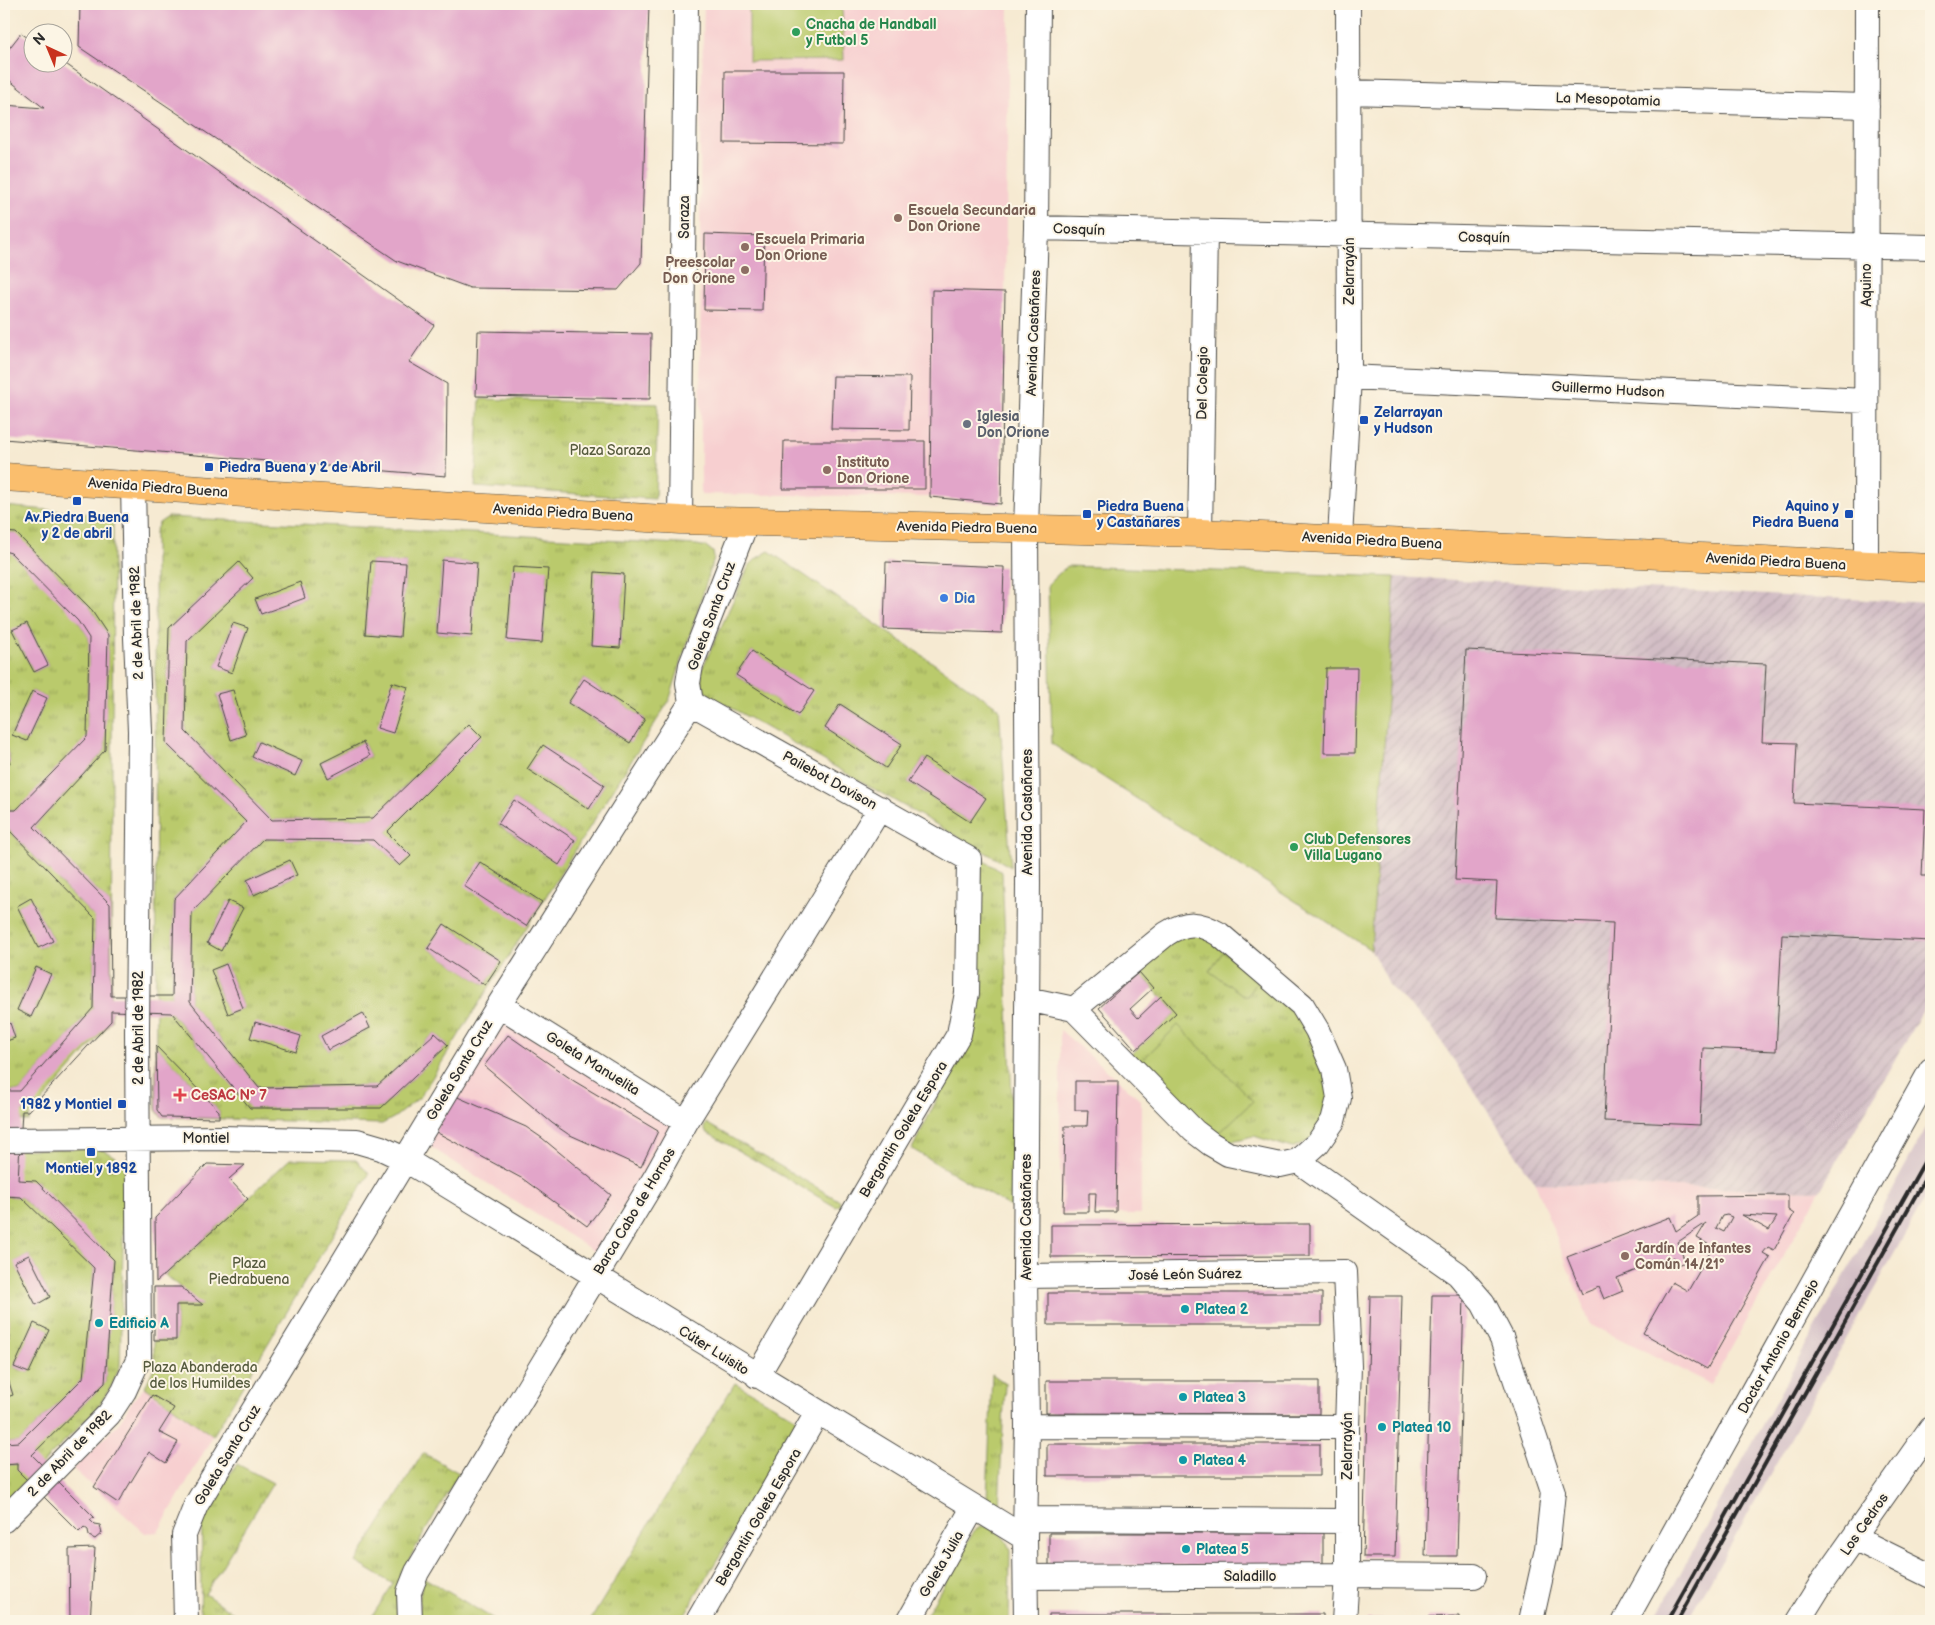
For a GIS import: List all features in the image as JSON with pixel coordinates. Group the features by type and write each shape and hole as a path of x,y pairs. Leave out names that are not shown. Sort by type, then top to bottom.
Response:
{"main road":[{"name":"Avenida Piedra Buena","path":"4,477 680,520 1340,538 1931,568"}],"street":[{"name":"Saraza","path":"680,520 686,4"},
{"name":"Avenida Castañares","path":"1026,1621 1026,529 1036,228 1038,4"},
{"name":"Zelarrayán","path":"1340,538 1349,377 1348,4"},
{"name":"Aquino","path":"1866,566 1867,4"},
{"name":"La Mesopotamia","path":"1349,92 1867,106"},
{"name":"Cosquín","path":"1036,228 1931,247"},
{"name":"Del Colegio","path":"1200,533 1205,232"},
{"name":"Guillermo Hudson","path":"1349,377 1866,401"},
{"name":"2 de Abril de 1982","path":"4,1520 109,1414 124,1391 139,1358 137,1032 140,730 133,485"},
{"name":"Goleta Santa Cruz","path":"186,1621 184,1535 196,1504 499,1005 691,703 688,683 691,665 747,521"},
{"name":"Pailebot Davison","path":"691,703 968,859"},
{"name":"Barca Cabo de Hornos","path":"410,1621 409,1592 417,1572 686,1122 880,808"},
{"name":"Bergantin Goleta Espora","path":"757,1376 959,1034 967,992 968,859"},
{"path":"1027,999 1074,1008 1194,1131 1228,1154 1280,1165 1298,1161 1318,1143 1333,1121 1339,1098 1334,1069 1317,1030 1302,1005 1219,934 1204,925 1190,924 1176,927 1074,1008"},
{"name":"Goleta Manuelita","path":"499,1005 686,1122"},
{"name":"Doctor Antonio Bermejo","path":"1625,1621 1931,1070"},
{"name":"Montiel","path":"4,1140 222,1138 357,1141 381,1148 404,1159"},
{"name":"Cúter Luisito","path":"404,1159 973,1508 1026,1529"},
{"path":"1298,1161 1458,1274 1483,1303 1502,1339 1553,1492 1547,1549 1531,1621"},
{"name":"Zelarrayán","path":"1344,1621 1347,1575 1349,1366 1345,1272"},
{"name":"José León Suárez","path":"1025,1276 1345,1272"},
{"name":"Bergantin Goleta Espora","path":"698,1621 817,1413"},
{"path":"1027,1426 1347,1427"},
{"name":"Los Cedros","path":"1798,1621 1821,1584 1854,1538 1927,1443"},
{"name":"Goleta Julia","path":"909,1621 973,1508"},
{"path":"1026,1529 1347,1521"},
{"path":"1854,1538 1931,1576"},
{"name":"Saladillo","path":"1026,1578 1347,1575 1474,1576"}],"shaded area":[{"name":"Escuela Secundaria Don Orione","path":"704,4 1009,4 1005,292 932,291 930,497 701,494 700,145"},
{"path":"1395,577 1931,603 1931,996 1820,1191 1535,1183 1431,1026 1390,987 1371,950"},
{"path":"501,1020 675,1123 595,1252 426,1144"},
{"path":"1060,1030 1141,1100 1141,1214 1060,1214"},
{"path":"1931,1119 1931,1188 1688,1621 1654,1621"},
{"path":"1535,1183 1820,1191 1711,1384 1590,1324"},
{"path":"145,1387 213,1436 158,1532 145,1533 73,1469 119,1423 133,1400"}],"green space":[{"name":"Cnacha de Handball y Futbol 5","path":"749,4 842,4 844,60 749,61"},
{"name":"Plaza Saraza","path":"480,399 658,404 655,499 475,487"},
{"path":"4,506 113,516 111,1021 110,904 73,866 58,881 95,918 93,1008 20,1091 4,1091 4,1042 15,1038 10,1023 4,1025 4,888 8,876 4,875 4,829 8,829 50,872 64,857 34,827 96,760 16,810 4,810 4,765 10,762 6,747 4,748 4,551 11,553 16,533 4,532","holes":["16,534 90,607 78,620 11,553","90,608 108,635 105,731 87,731 89,638 78,621","27,623 48,665 34,672 12,631","32,691 47,698 27,741 12,734","105,731 105,750 96,760 87,737","31,899 53,940 39,948 17,906","36,967 51,974 31,1017 17,1010"]},
{"path":"168,517 697,545 707,547 713,552 714,558 669,701 420,1097 395,1117 382,1124 162,1117 156,1110 155,532 159,523","holes":["442,560 477,563 471,636 437,633","371,561 406,563 400,637 365,634","239,562 253,578 187,641 185,731 272,820 373,818 468,724 482,737 387,832 411,855 400,866 373,840 263,839 192,912 190,1002 259,1088 377,1086 435,1033 448,1045 381,1108 251,1108 172,1014 174,899 246,822 166,743 169,628","513,567 548,570 542,643 507,640","595,572 624,574 620,647 591,646","300,583 305,598 261,614 255,599","233,623 248,629 232,672 216,667","584,679 645,719 629,743 568,703","233,690 246,735 231,740 217,695","259,742 302,761 295,776 252,757","363,742 370,756 328,778 321,763","543,745 604,785 589,809 527,769","514,800 575,840 559,864 498,825","290,860 297,875 254,895 247,880","481,862 542,902 465,886","228,901 243,909 221,950 207,943","444,924 501,961 485,985 428,948","226,964 243,1008 228,1014 211,970","363,1014 370,1028 328,1050 321,1036","157,1047 219,1111 219,1118 163,1117 157,1110"]},
{"path":"769,551 999,708 1011,867 709,695 702,686 701,671 749,566 757,558","holes":["752,651 813,691 798,715 736,675","840,704 902,744 886,768 825,728","924,758 985,798 970,822 908,782"]},
{"name":"Club Defensores Villa Lugano","path":"1067,566 1395,577 1371,950 1052,744 1048,584"},
{"path":"976,859 984,861 1002,872 1017,1211 912,1149 961,1051"},
{"path":"1206,935 1298,1008 1314,1035 1333,1100 1311,1140 1292,1148 1254,1136 1223,1143 1130,1055 1176,1013 1139,972 1179,936"},
{"path":"1223,952 1260,977 1246,997 1209,971"},
{"path":"111,1021 30,1115 29,1121 4,1121 4,1111 27,1111 20,1091"},
{"path":"1178,1025 1253,1101 1215,1137 1141,1061"},
{"path":"706,1123 840,1201 840,1205 836,1207 706,1132 704,1128"},
{"path":"100,1148 115,1157 125,1167 120,1366 112,1385 98,1407 4,1503 4,1465 22,1464 105,1383 114,1261 36,1182 4,1179 4,1150"},
{"name":"Plaza Piedrabuena","path":"290,1159 356,1160 369,1174 213,1436 145,1387 154,1368 154,1340 176,1340 176,1305 202,1305 165,1275"},
{"path":"4,1196 21,1197 94,1268 83,1378 19,1442 4,1443 4,1398 12,1395 8,1379 4,1380","holes":["29,1255 50,1297 36,1304 15,1262","34,1324 49,1330 29,1373 14,1367"]},
{"path":"992,1374 1005,1383 999,1507 987,1500"},
{"path":"735,1383 802,1422 693,1599 682,1621 590,1621"},
{"path":"423,1453 459,1473 401,1573 397,1592 399,1621 369,1621 393,1584 356,1562"},
{"path":"237,1464 273,1483 205,1594 245,1621 200,1621 202,1525 214,1498"},
{"path":"982,1526 1000,1534 1010,1550 1009,1621 923,1621 974,1531"},
{"path":"423,1577 497,1621 420,1621 419,1602"}],"building":[{"path":"80,4 649,4 641,263 618,290 470,288 397,261 79,47"},
{"path":"21,33 22,72 72,72 72,68 434,325 409,362 447,384 446,476 4,439 4,105 44,108 4,76 4,55"},
{"path":"725,71 844,71 843,144 724,143"},
{"path":"705,234 764,236 762,311 704,310"},
{"name":"Iglesia Don Orione","path":"932,290 1005,292 1001,504 930,497"},
{"path":"478,331 651,334 650,399 476,396"},
{"path":"833,376 910,377 909,430 831,429"},
{"path":"784,441 925,441 925,489 783,489"},
{"path":"4,532 16,533 90,608 108,635 105,750 34,827 110,904 111,996 172,996 174,899 246,822 166,743 169,628 239,562 253,578 187,641 185,731 272,820 373,818 469,724 482,737 387,832 411,856 400,866 373,840 263,839 192,912 190,1002 259,1088 377,1086 435,1033 448,1045 381,1108 250,1108 172,1013 111,1011 111,1021 28,1111 22,1111 18,1180 36,1181 114,1260 105,1383 32,1455 94,1517 90,1520 94,1524 100,1525 102,1533 95,1539 89,1536 88,1530 84,1527 79,1532 17,1470 17,1464 4,1465 4,1443 19,1442 83,1378 94,1268 21,1197 4,1196 4,1091 20,1091 93,1008 95,918 8,829 4,829 4,810 16,810 87,737 89,638 78,621 11,553 4,551"},
{"path":"442,560 477,563 472,636 437,633"},
{"path":"371,561 406,563 400,637 365,634"},
{"name":"Dia","path":"886,562 1004,567 1002,633 884,629"},
{"path":"513,567 548,569 542,643 507,640"},
{"path":"595,572 624,574 620,648 591,646"},
{"path":"300,582 305,598 261,614 255,599"},
{"path":"27,623 48,665 34,672 12,630"},
{"path":"233,623 248,628 232,673 216,667"},
{"path":"1466,650 1766,664 1762,742 1797,743 1794,803 1925,809 1922,876 1931,876 1931,941 1782,934 1776,1051 1703,1048 1700,1125 1604,1121 1613,923 1495,918 1497,882 1455,880"},
{"path":"752,651 814,691 798,715 736,675"},
{"path":"1326,668 1357,668 1355,753 1324,753"},
{"path":"584,679 645,719 630,743 568,703"},
{"path":"392,682 408,687 393,733 377,728"},
{"path":"233,690 246,735 231,740 217,694"},
{"path":"32,691 47,698 27,741 12,735"},
{"path":"840,704 902,744 886,768 825,728"},
{"path":"259,742 302,761 295,776 252,757"},
{"path":"363,742 370,756 328,778 321,763"},
{"path":"543,745 604,785 589,809 527,769"},
{"path":"6,747 10,763 4,765 4,748"},
{"path":"924,758 986,798 970,822 908,782"},
{"path":"514,800 575,840 559,865 498,824"},
{"path":"290,860 297,875 254,895 247,880"},
{"path":"480,862 542,902 526,926 464,886"},
{"path":"31,898 53,941 38,948 17,906"},
{"path":"228,901 243,908 221,951 207,943"},
{"path":"444,924 501,961 485,985 428,948"},
{"path":"226,964 243,1008 228,1014 211,970"},
{"path":"36,967 51,974 31,1017 17,1010"},
{"path":"1139,972 1153,988 1130,1009 1138,1018 1161,996 1176,1013 1136,1050 1099,1008"},
{"path":"363,1013 370,1028 328,1050 321,1036"},
{"path":"255,1022 301,1036 296,1052 250,1038"},
{"path":"10,1023 15,1038 4,1042 4,1025"},
{"path":"508,1035 574,1081 658,1131 641,1167 568,1134 552,1123 484,1066"},
{"name":"CeSAC Nº 7","path":"156,1046 219,1111 219,1118 162,1117 157,1110"},
{"path":"1075,1081 1118,1081 1116,1212 1095,1212 1096,1193 1089,1193 1089,1212 1063,1212 1065,1126 1087,1126 1088,1110 1075,1110"},
{"path":"453,1095 526,1127 611,1195 587,1226 523,1179 436,1132"},
{"path":"207,1164 245,1165 229,1179 248,1199 156,1282 155,1218"},
{"path":"1788,1195 1788,1210 1794,1214 1774,1250 1768,1247 1763,1253 1770,1257 1707,1369 1643,1333 1672,1282 1688,1291 1713,1247 1697,1238 1706,1223 1678,1242 1685,1262 1677,1265 1674,1257 1617,1278 1623,1291 1604,1299 1599,1287 1582,1294 1567,1257 1670,1217 1676,1231 1698,1216 1698,1196","holes":["1742,1215 1777,1217 1769,1230","1722,1216 1732,1217 1724,1232 1716,1228"]},
{"path":"1310,1224 1310,1256 1051,1257 1051,1225"},
{"path":"29,1255 50,1297 36,1305 14,1262"},
{"path":"154,1287 181,1287 203,1305 176,1305 176,1340 154,1340"},
{"name":"Platea 2","path":"1048,1293 1322,1293 1322,1325 1048,1325"},
{"path":"1432,1295 1464,1295 1457,1556 1425,1556"},
{"name":"Platea 10","path":"1370,1296 1402,1296 1395,1557 1363,1557"},
{"path":"4,1311 8,1311 9,1342 4,1347"},
{"path":"34,1323 49,1330 29,1373 14,1367"},
{"path":"8,1379 13,1395 4,1398 4,1380"},
{"name":"Platea 3","path":"1046,1381 1319,1381 1319,1414 1046,1413"},
{"path":"152,1395 174,1408 159,1432 178,1442 166,1463 149,1452 118,1503 94,1487"},
{"name":"Platea 4","path":"1047,1444 1320,1444 1320,1476 1047,1476"},
{"name":"Platea 5","path":"1049,1533 1323,1533 1323,1566 1049,1565"},
{"path":"95,1548 90,1621 70,1621 69,1549"},
{"path":"1049,1614 1323,1614 1323,1621 1049,1621"},
{"path":"1459,1616 1459,1621 1427,1621 1427,1617"},
{"path":"1368,1619 1401,1619 1401,1621 1368,1621"}],"railway":[{"path":"1667,1621 1931,1150"},
{"path":"1677,1621 1931,1168"}],"place":[{"name":"Cnacha de Handball y Futbol 5","path":"796,32"},
{"name":"Escuela Secundaria Don Orione","path":"898,218"},
{"name":"Escuela Primaria Don Orione","path":"745,247"},
{"name":"Preescolar Don Orione","path":"745,270"},
{"name":"Zelarrayan y Hudson","path":"1364,420"},
{"name":"Iglesia Don Orione","path":"967,424"},
{"name":"Piedra Buena y 2 de Abril","path":"209,467"},
{"name":"Instituto Don Orione","path":"827,470"},
{"name":"Av.Piedra Buena y 2 de abril","path":"77,501"},
{"name":"Piedra Buena y Castañares","path":"1087,514"},
{"name":"Aquino y Piedra Buena","path":"1849,514"},
{"name":"Dia","path":"944,598"},
{"name":"Club Defensores Villa Lugano","path":"1294,847"},
{"name":"CeSAC Nº 7","path":"180,1095"},
{"name":"1982 y Montiel","path":"122,1104"},
{"name":"Montiel y 1892","path":"91,1152"},
{"name":"Jardín de Infantes Común 14/21°","path":"1625,1256"},
{"name":"Platea 2","path":"1185,1309"},
{"name":"Edificio A","path":"99,1323"},
{"name":"Platea 3","path":"1183,1397"},
{"name":"Platea 10","path":"1382,1427"},
{"name":"Platea 4","path":"1183,1460"},
{"name":"Platea 5","path":"1186,1549"}],"park label":[{"name":"Plaza Abanderada de los Humildes","path":"200,1375"}]}
